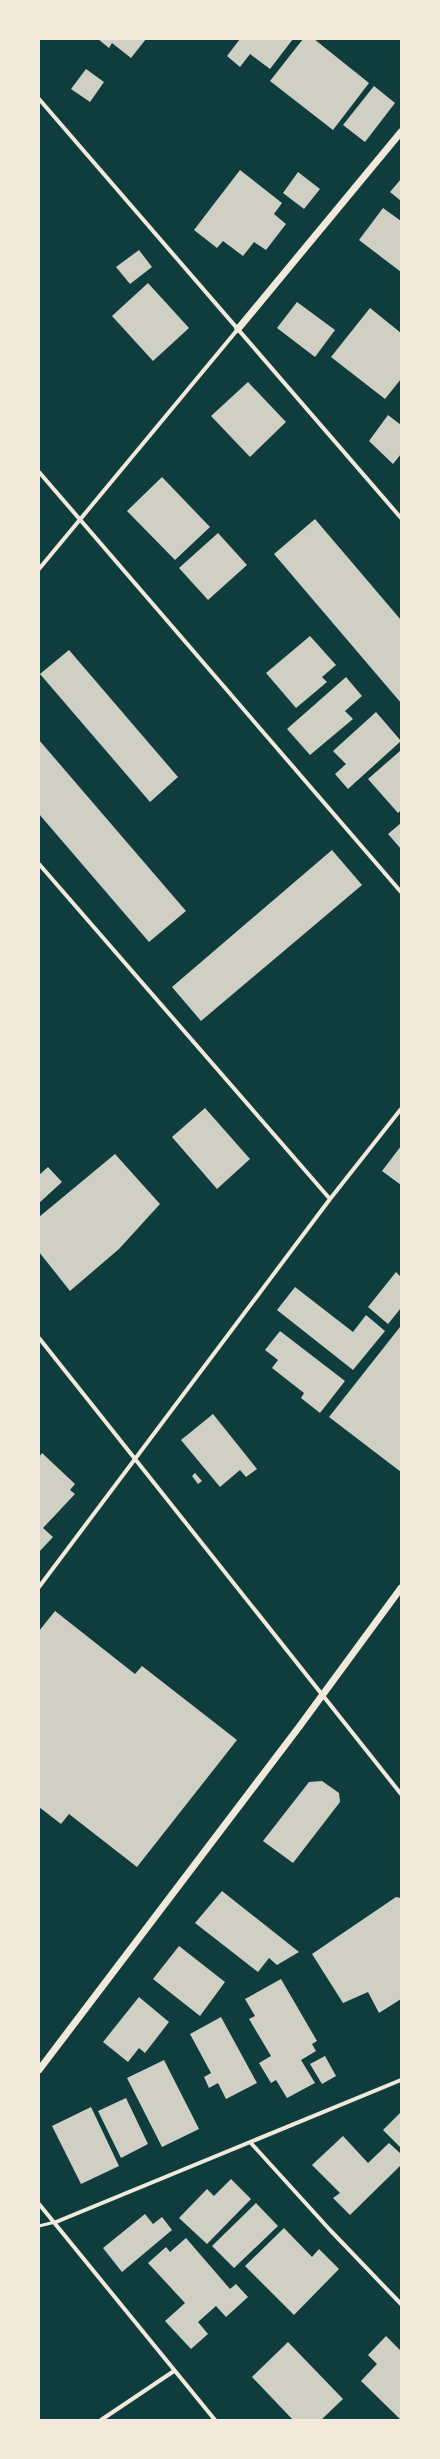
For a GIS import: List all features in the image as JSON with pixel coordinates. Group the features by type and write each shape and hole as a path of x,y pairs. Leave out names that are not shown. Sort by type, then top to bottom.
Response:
{"street":[{"path":"39,99 401,518"},
{"path":"39,569 401,132"},
{"path":"39,472 401,892"},
{"path":"39,864 330,1199"},
{"path":"39,1587 134,1458 330,1199 401,1109"},
{"path":"39,1338 401,1794"},
{"path":"39,2070 323,1694 401,1588"},
{"path":"56,2222 401,2080"},
{"path":"250,2142 330,2230 401,2304"},
{"path":"39,2204 56,2222 174,2371 215,2420"},
{"path":"100,2420 174,2371"}],"lane":[{"path":"39,2226 56,2222"}],"building":[{"path":"98,39 146,39 131,58 112,43 109,48"},
{"path":"240,39 293,39 270,69 250,54 240,67 227,56"},
{"path":"303,39 314,39 369,83 333,130 270,81"},
{"path":"86,69 104,82 90,102 71,89"},
{"path":"374,86 395,103 365,142 343,125"},
{"path":"240,170 282,203 274,214 286,224 266,250 254,242 243,256 223,241 217,248 194,230"},
{"path":"298,172 320,189 304,209 283,193"},
{"path":"401,179 401,201 390,192"},
{"path":"383,208 401,221 401,272 359,240"},
{"path":"139,250 152,267 130,284 116,267"},
{"path":"148,283 189,328 153,361 112,316"},
{"path":"297,302 335,330 315,357 277,328"},
{"path":"370,308 401,333 401,379 385,399 331,357"},
{"path":"248,382 286,422 250,457 211,416"},
{"path":"388,415 401,425 401,454 393,464 369,441"},
{"path":"162,477 210,527 175,560 127,511"},
{"path":"315,519 401,620 401,703 274,554"},
{"path":"218,533 247,565 208,600 179,568"},
{"path":"310,636 336,665 322,677 327,682 296,708 266,673"},
{"path":"69,650 178,777 150,802 40,674"},
{"path":"346,677 362,696 345,711 353,719 310,755 287,729"},
{"path":"376,712 401,741 348,789 335,774 346,764 333,751"},
{"path":"39,740 186,911 149,942 39,814"},
{"path":"400,751 401,810 398,813 368,779"},
{"path":"401,823 401,849 388,834"},
{"path":"332,850 362,885 201,1021 172,987"},
{"path":"205,1108 250,1159 217,1189 172,1137"},
{"path":"401,1146 401,1185 382,1171"},
{"path":"115,1154 160,1204 119,1249 70,1291 39,1252 39,1217"},
{"path":"48,1167 62,1182 39,1203 39,1175"},
{"path":"396,1272 401,1277 401,1308 388,1324 368,1307"},
{"path":"295,1287 353,1332 366,1315 385,1331 353,1370 277,1310"},
{"path":"400,1327 401,1328 401,1472 329,1417"},
{"path":"280,1331 345,1381 320,1413 301,1398 304,1393 272,1368 278,1360 265,1350"},
{"path":"213,1414 257,1469 246,1477 240,1470 220,1487 181,1440"},
{"path":"42,1453 75,1484 70,1490 75,1494 43,1528 53,1537 39,1552 39,1457"},
{"path":"195,1473 202,1481 198,1484 192,1476"},
{"path":"55,1611 135,1674 142,1666 237,1740 137,1867 69,1814 61,1824 39,1807 39,1631"},
{"path":"322,1781 339,1793 340,1802 293,1863 263,1841 309,1782"},
{"path":"222,1891 299,1952 277,1965 269,1958 258,1972 195,1923"},
{"path":"396,1897 401,1898 401,1999 379,2013 368,1992 343,2003 312,1954"},
{"path":"179,1946 225,1982 200,2016 153,1979"},
{"path":"281,1979 317,2041 312,2044 316,2051 301,2060 315,2083 287,2098 276,2080 271,2083 259,2063 271,2056 249,2019 255,2016 245,1999"},
{"path":"139,1997 169,2022 145,2053 139,2048 128,2062 103,2042"},
{"path":"221,2017 257,2083 226,2099 218,2083 209,2088 204,2077 211,2073 190,2034"},
{"path":"325,2056 336,2076 322,2084 310,2064"},
{"path":"164,2060 199,2129 162,2147 127,2078"},
{"path":"126,2098 148,2144 121,2158 98,2111"},
{"path":"91,2107 119,2166 81,2184 52,2126"},
{"path":"401,2112 401,2148 383,2130"},
{"path":"343,2136 368,2163 389,2143 401,2154 401,2165 350,2215 333,2198 340,2193 312,2165"},
{"path":"231,2179 251,2199 207,2244 179,2218 207,2189 214,2196"},
{"path":"256,2203 278,2226 234,2268 212,2246"},
{"path":"145,2214 153,2224 162,2217 172,2230 122,2272 103,2248"},
{"path":"284,2228 312,2257 319,2249 339,2269 294,2315 245,2266"},
{"path":"186,2238 230,2289 236,2284 248,2297 226,2317 216,2306 198,2322 208,2334 191,2349 165,2321 185,2303 148,2263 166,2247 170,2252"},
{"path":"386,2336 401,2351 401,2420 361,2381 377,2364 368,2355"},
{"path":"288,2342 343,2399 321,2420 293,2420 252,2377"}]}
